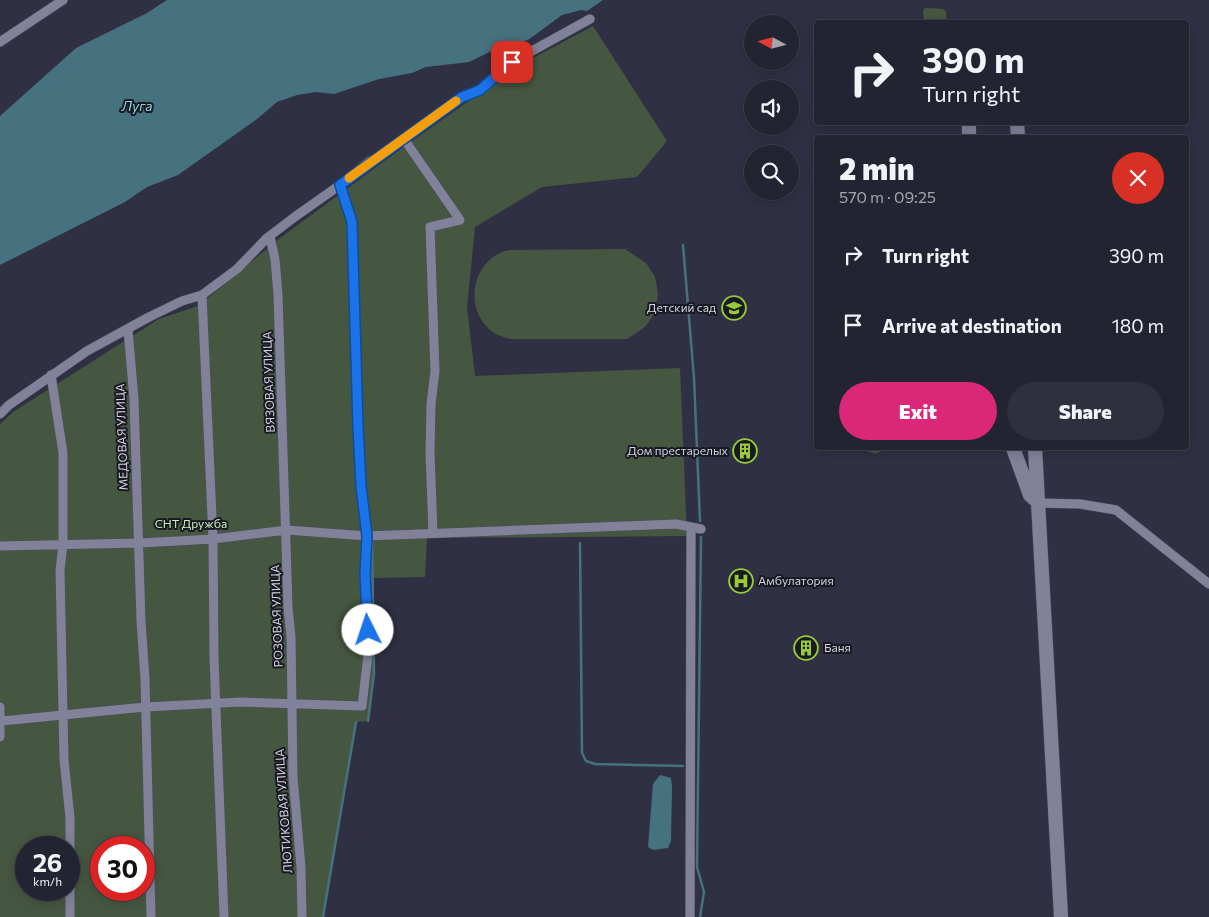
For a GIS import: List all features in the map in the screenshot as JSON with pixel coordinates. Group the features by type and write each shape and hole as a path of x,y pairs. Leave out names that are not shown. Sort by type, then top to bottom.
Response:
{"street":[{"path":"0,42 63,0"},
{"path":"0,414 9,405 87,351 174,305 202,295 237,269 270,236 370,161 376,160 462,97 480,90 512,62 590,19"},
{"path":"404,139 460,220 430,227 435,371 431,404 430,453 433,533"},
{"path":"2,721 145,707 216,703 291,703 362,706 369,646 365,575 367,536 361,486 358,426 352,222 340,185"},
{"name":"ВЯЗОВАЯ УЛИЦА","path":"270,236 275,259 278,294 287,529"},
{"path":"202,295 213,539 216,703 224,917"},
{"name":"МЕДОВАЯ УЛИЦА","path":"128,330 134,399 140,543 150,814 151,917"},
{"path":"51,375 62,453 62,545 60,570 64,767 70,818 70,917"},
{"path":"1014,450 1030,495 1039,503 1080,504 1116,510 1209,584"},
{"path":"1035,450 1061,917"},
{"path":"0,546 140,543 213,539 287,529 367,536 676,524 696,528 690,917"},
{"name":"РОЗОВАЯ УЛИЦА","path":"287,529 291,703"},
{"name":"ЛЮТИКОВАЯ УЛИЦА","path":"291,703 293,777 301,867 302,917"},
{"path":"0,707 2,721 0,736"}],"green space":[{"path":"925,8 943,9 946,12 947,20 924,20 923,11"},
{"name":"СНТ Дружба","path":"593,26 667,141 637,177 542,187 475,227 467,307 475,376 680,368 687,536 427,538 425,577 374,578 374,673 368,721 356,722 323,917 0,917 0,424 13,412 159,319 198,306 280,238 405,146 520,65"},
{"path":"625,249 646,263 655,277 658,293 655,313 645,327 627,339 510,339 496,334 485,325 478,313 475,287 479,275 486,264 496,255 509,250"},
{"path":"853,450 883,450 875,454 867,451"}],"water":[{"name":"Луга","path":"167,0 603,0 587,11 581,10 562,15 528,40 498,48 469,62 426,67 412,73 379,79 334,94 316,92 297,95 277,102 257,119 178,175 147,187 125,202 0,265 0,116 76,48 147,13"},
{"path":"660,775 671,778 671,841 668,848 653,850 648,847 653,784"}],"waterway":[{"path":"683,245 694,378 700,521"},
{"path":"700,917 704,892 697,867 701,537"},
{"path":"368,721 374,673 372,542"},
{"path":"580,543 582,753 586,761 595,764 683,766"},
{"path":"323,917 356,722"}],"slow traffic":[{"path":"349,178 370,161 376,160 456,101"}],"place":[{"name":"Детский сад","path":"734,308"},
{"name":"Дом престарелых","path":"745,451"},
{"name":"Амбулатория","path":"741,581"},
{"name":"Баня","path":"806,648"}],"route":[{"path":"368,630 365,575 367,536 361,486 358,426 352,222 340,185 370,161 376,160 462,97 480,90 512,62"}]}
